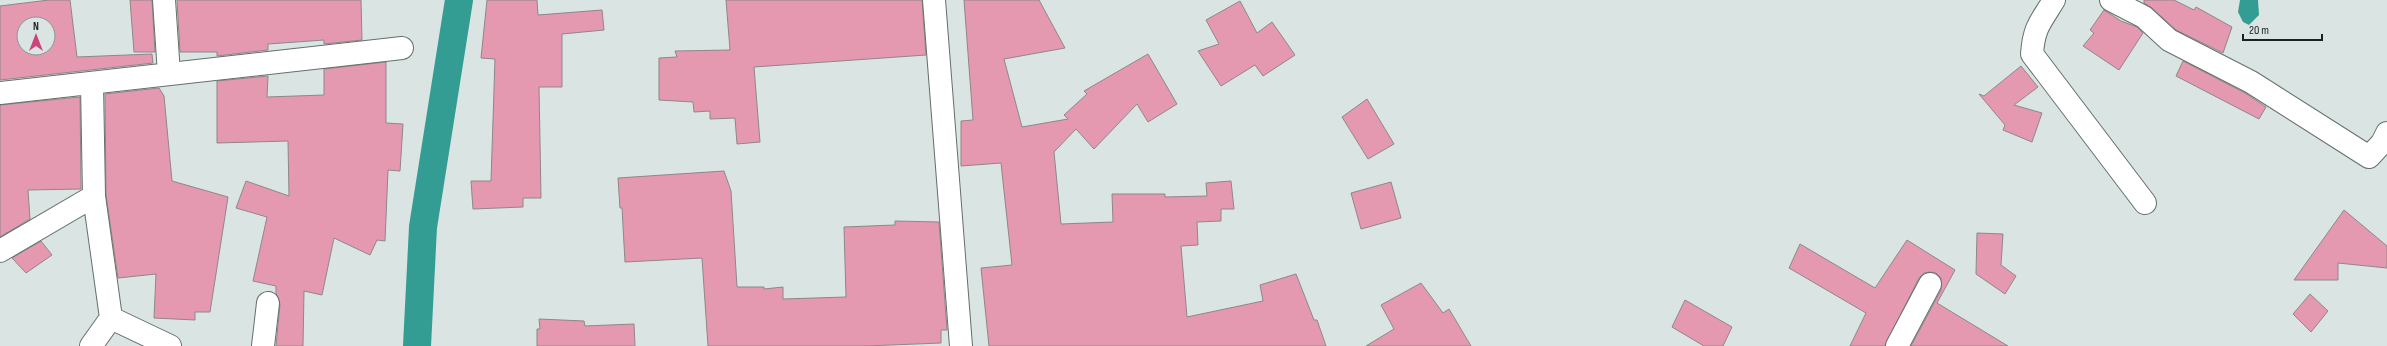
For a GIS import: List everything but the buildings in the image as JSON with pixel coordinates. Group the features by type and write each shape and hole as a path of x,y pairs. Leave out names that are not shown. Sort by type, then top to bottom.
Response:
{"street":[{"path":"164,0 169,74"},
{"path":"934,0 961,346"},
{"path":"2054,0 2041,18 2034,35 2032,54 2145,203"},
{"path":"2111,0 2144,17 2170,40 2251,82 2369,158 2385,140"},
{"path":"0,93 92,84 402,48"},
{"path":"91,346 111,318 94,196 92,84"},
{"path":"0,251 94,196"},
{"path":"1897,346 1930,284"},
{"path":"263,346 268,303"},
{"path":"111,318 170,346"}],"water":[{"path":"2240,0 2258,0 2259,15 2249,25 2243,22 2238,12"}],"waterway":[{"path":"417,346 423,227 459,0"}]}
